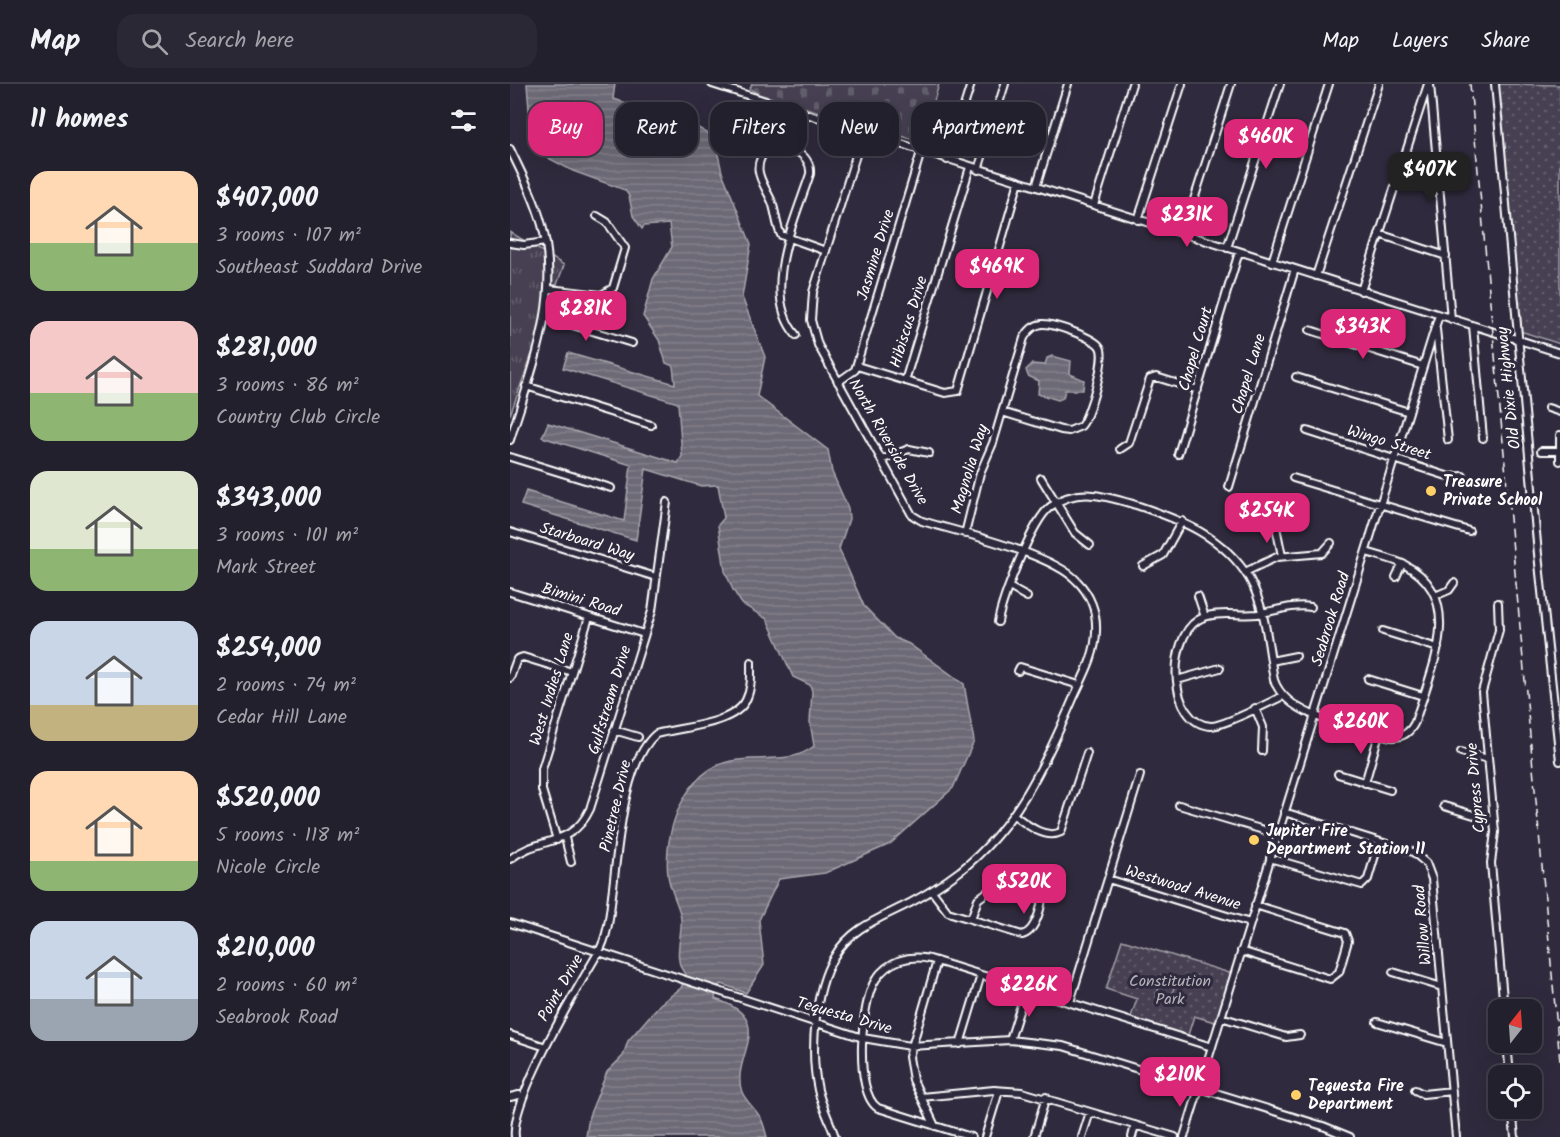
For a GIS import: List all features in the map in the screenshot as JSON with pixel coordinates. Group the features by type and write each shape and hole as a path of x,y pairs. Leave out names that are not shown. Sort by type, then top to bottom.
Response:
{"street":[{"path":"712,84 819,118"},
{"path":"948,160 971,84"},
{"path":"978,170 1005,84"},
{"path":"1036,187 1068,84"},
{"path":"1094,206 1132,84"},
{"path":"1138,220 1182,84"},
{"path":"1183,234 1232,84"},
{"path":"1227,248 1280,84"},
{"path":"1272,262 1329,84"},
{"path":"1316,276 1379,84"},
{"path":"1361,291 1429,84"},
{"path":"1429,84 1451,319"},
{"name":"Old Dixie Highway","path":"1495,84 1560,761"},
{"path":"796,335 784,316 780,299 783,262 789,240 810,174 810,165 800,153 773,147 767,149 760,159 759,178 772,202 781,236 789,240 826,251"},
{"path":"510,149 534,201 546,242 549,289 546,317 510,440"},
{"name":"North Riverside Drive","path":"835,1137 821,1100 816,1076 817,1024 823,981 835,954 849,937 863,926 932,891 972,861 1014,815 1038,778 1079,685 1096,639 1096,625 1091,603 1080,584 1067,571 1048,561 914,517 818,345 811,320 813,292 856,156"},
{"name":"Jasmine Drive","path":"857,366 920,156"},
{"path":"934,156 1560,354"},
{"name":"Hibiscus Drive","path":"905,381 970,167"},
{"path":"838,382 851,375 857,366 905,381 956,393 960,388 1019,181"},
{"path":"549,289 601,295 614,288 625,248 607,222 597,216"},
{"path":"1379,234 1446,256"},
{"path":"510,243 524,245 546,242"},
{"name":"Chapel Court","path":"1178,454 1239,252"},
{"name":"Chapel Lane","path":"1229,488 1295,269"},
{"name":"Seabrook Road","path":"1184,1137 1439,315"},
{"path":"546,317 632,344"},
{"name":"Magnolia Way","path":"965,534 980,473 1029,330 1042,324 1050,325 1092,339 1098,344 1102,351 1101,365 1080,426 1069,431 1061,430 1002,412"},
{"path":"1436,325 1448,440"},
{"path":"1473,326 1484,438"},
{"path":"1310,330 1423,366"},
{"path":"1120,449 1129,443 1150,379 1156,377 1198,390"},
{"path":"1296,377 1409,412"},
{"path":"526,386 651,425"},
{"path":"1548,408 1560,412"},
{"name":"Wingo Street","path":"1307,431 1450,477 1463,476"},
{"path":"1560,440 1560,461"},
{"path":"881,460 909,449 928,453"},
{"path":"1541,451 1559,451"},
{"path":"510,456 611,488"},
{"path":"1041,478 1075,533 1090,545"},
{"path":"1293,478 1469,531"},
{"path":"998,622 1009,587 1035,523 1056,503 1075,495 1099,494 1182,521 1214,540 1245,572 1257,595 1262,613 1276,686 1296,708 1379,734 1399,737 1409,732 1414,725 1438,648 1442,623 1435,596 1422,577 1402,564 1366,552"},
{"name":"Gulfstream Drive","path":"565,838 579,827 590,809 652,611 667,502"},
{"path":"1143,566 1163,555 1182,521"},
{"path":"1276,527 1282,556"},
{"name":"Starboard Way","path":"510,532 656,577"},
{"path":"1245,572 1265,561 1282,556 1322,553 1331,543"},
{"path":"1396,578 1402,564"},
{"path":"1435,596 1449,590 1454,584"},
{"path":"1009,587 1027,597"},
{"name":"Bimini Road","path":"510,592 644,634"},
{"path":"1198,596 1205,617"},
{"name":"Cypress Drive","path":"1498,603 1499,630 1488,663 1482,692 1494,821 1491,863 1503,999"},
{"path":"1283,696 1209,729 1190,716 1182,701 1177,680 1177,662 1182,640 1193,624 1205,617 1262,613 1301,605 1311,607"},
{"name":"West Indies Lane","path":"557,840 542,790 541,776 589,617"},
{"path":"1383,631 1438,648"},
{"path":"1488,663 1497,651"},
{"path":"1271,661 1296,656"},
{"path":"510,678 517,659 523,657 572,672"},
{"name":"Pinetree Drive","path":"598,953 609,919 623,823 638,762 656,734 710,722 735,712 747,699 751,662"},
{"path":"1018,671 1020,667 1079,685"},
{"path":"1177,680 1220,668"},
{"path":"1368,679 1423,696"},
{"path":"1256,708 1263,727 1262,751"},
{"path":"614,730 638,737"},
{"path":"1365,783 1379,734"},
{"path":"1461,752 1488,759"},
{"path":"1014,815 1034,829 1052,835 1060,832 1087,753"},
{"path":"1338,774 1390,790"},
{"path":"1070,1002 1140,775"},
{"path":"1179,805 1277,834"},
{"path":"1444,806 1494,821"},
{"name":"Willow Road","path":"1284,812 1416,854 1430,869 1456,1137"},
{"path":"510,859 525,850 565,838 571,862"},
{"path":"1270,858 1362,885 1368,879 1379,842"},
{"path":"932,891 946,911 971,919 1025,935 1033,928 1042,891 1035,884 1006,878 978,898 971,919"},
{"name":"Westwood Avenue","path":"1108,879 1250,923"},
{"path":"1241,951 1330,979 1339,972 1348,941 1345,933 1255,905"},
{"name":"Tequesta Drive","path":"510,923 863,1038 910,1046 1010,1040 1071,1047 1200,1087 1334,1134 1350,1137"},
{"name":"Point Drive","path":"515,1137 513,1115 519,1095 543,1047 598,953"},
{"path":"971,1137 873,1105 863,1071 863,1038 869,994 880,973 903,959 917,957 936,961 1212,1047"},
{"path":"935,1126 910,1071 910,1046 936,961"},
{"path":"1393,972 1442,987"},
{"path":"960,1044 981,975"},
{"path":"1010,1040 1026,989"},
{"path":"1221,1017 1286,1037 1300,1035"},
{"path":"1377,1022 1447,1043"},
{"path":"510,1035 543,1047"},
{"path":"1415,1090 1423,1094 1452,1091"},
{"path":"921,1097 999,1091 1022,1092 1046,1097 1175,1137"},
{"path":"985,1137 999,1091"},
{"path":"510,1097 519,1095"},
{"path":"1034,1137 1046,1097"},
{"path":"1082,1137 1090,1112"},
{"path":"1513,1119 1515,1137"},
{"path":"1132,1137 1136,1125"}],"green space":[{"path":"752,84 939,84 934,102 911,102 911,139 899,135 899,102 819,102 819,112 807,108 807,102 785,102 758,94 750,89"},
{"path":"1497,84 1560,85 1560,344 1520,331"},
{"path":"510,232 564,265 510,415"},
{"name":"Constitution Park","path":"1122,940 1233,974 1218,1023 1194,1016 1187,1038 1130,1020 1137,999 1106,989"},
{"path":"1161,980 1175,985 1169,1002 1156,998"}],"shaded area":[{"path":"527,84 615,84 613,99 624,102 615,102 615,156 698,156 698,128 710,135 710,156 718,156 722,172 751,244 742,297 765,357 757,396 828,450 832,472 848,508 849,519 839,549 864,606 895,638 909,644 964,684 974,741 953,788 890,844 825,873 779,879 759,920 764,965 746,993 722,984 717,986 715,999 735,1008 745,1017 749,1028 740,1079 742,1092 763,1123 767,1137 586,1137 589,1116 607,1072 623,1056 628,1041 660,1004 681,988 686,975 679,960 681,918 668,876 667,859 673,823 680,806 689,790 715,767 741,759 796,756 814,746 810,722 812,691 810,685 793,677 767,619 742,604 733,590 725,571 718,525 724,518 718,485 701,486 646,469 636,540 521,505 526,491 624,521 631,465 542,437 548,423 678,463 682,456 678,403 563,368 568,353 675,384 673,366 666,363 659,340 643,316 653,279 672,247 669,224 644,226 642,229 633,216 629,196 625,190 573,171 547,156 603,156 603,102 528,102"},
{"path":"1052,356 1071,361 1070,374 1084,380 1083,390 1065,390 1063,398 1058,400 1038,394 1039,381 1028,376 1026,370 1032,364 1045,365 1047,358"}],"railway":[{"path":"1470,84 1560,1061"}],"place":[{"name":"Treasure Private School","path":"1431,491"},
{"name":"Jupiter Fire Department Station 11","path":"1254,840"},
{"name":"Tequesta Fire Department","path":"1296,1095"}]}
